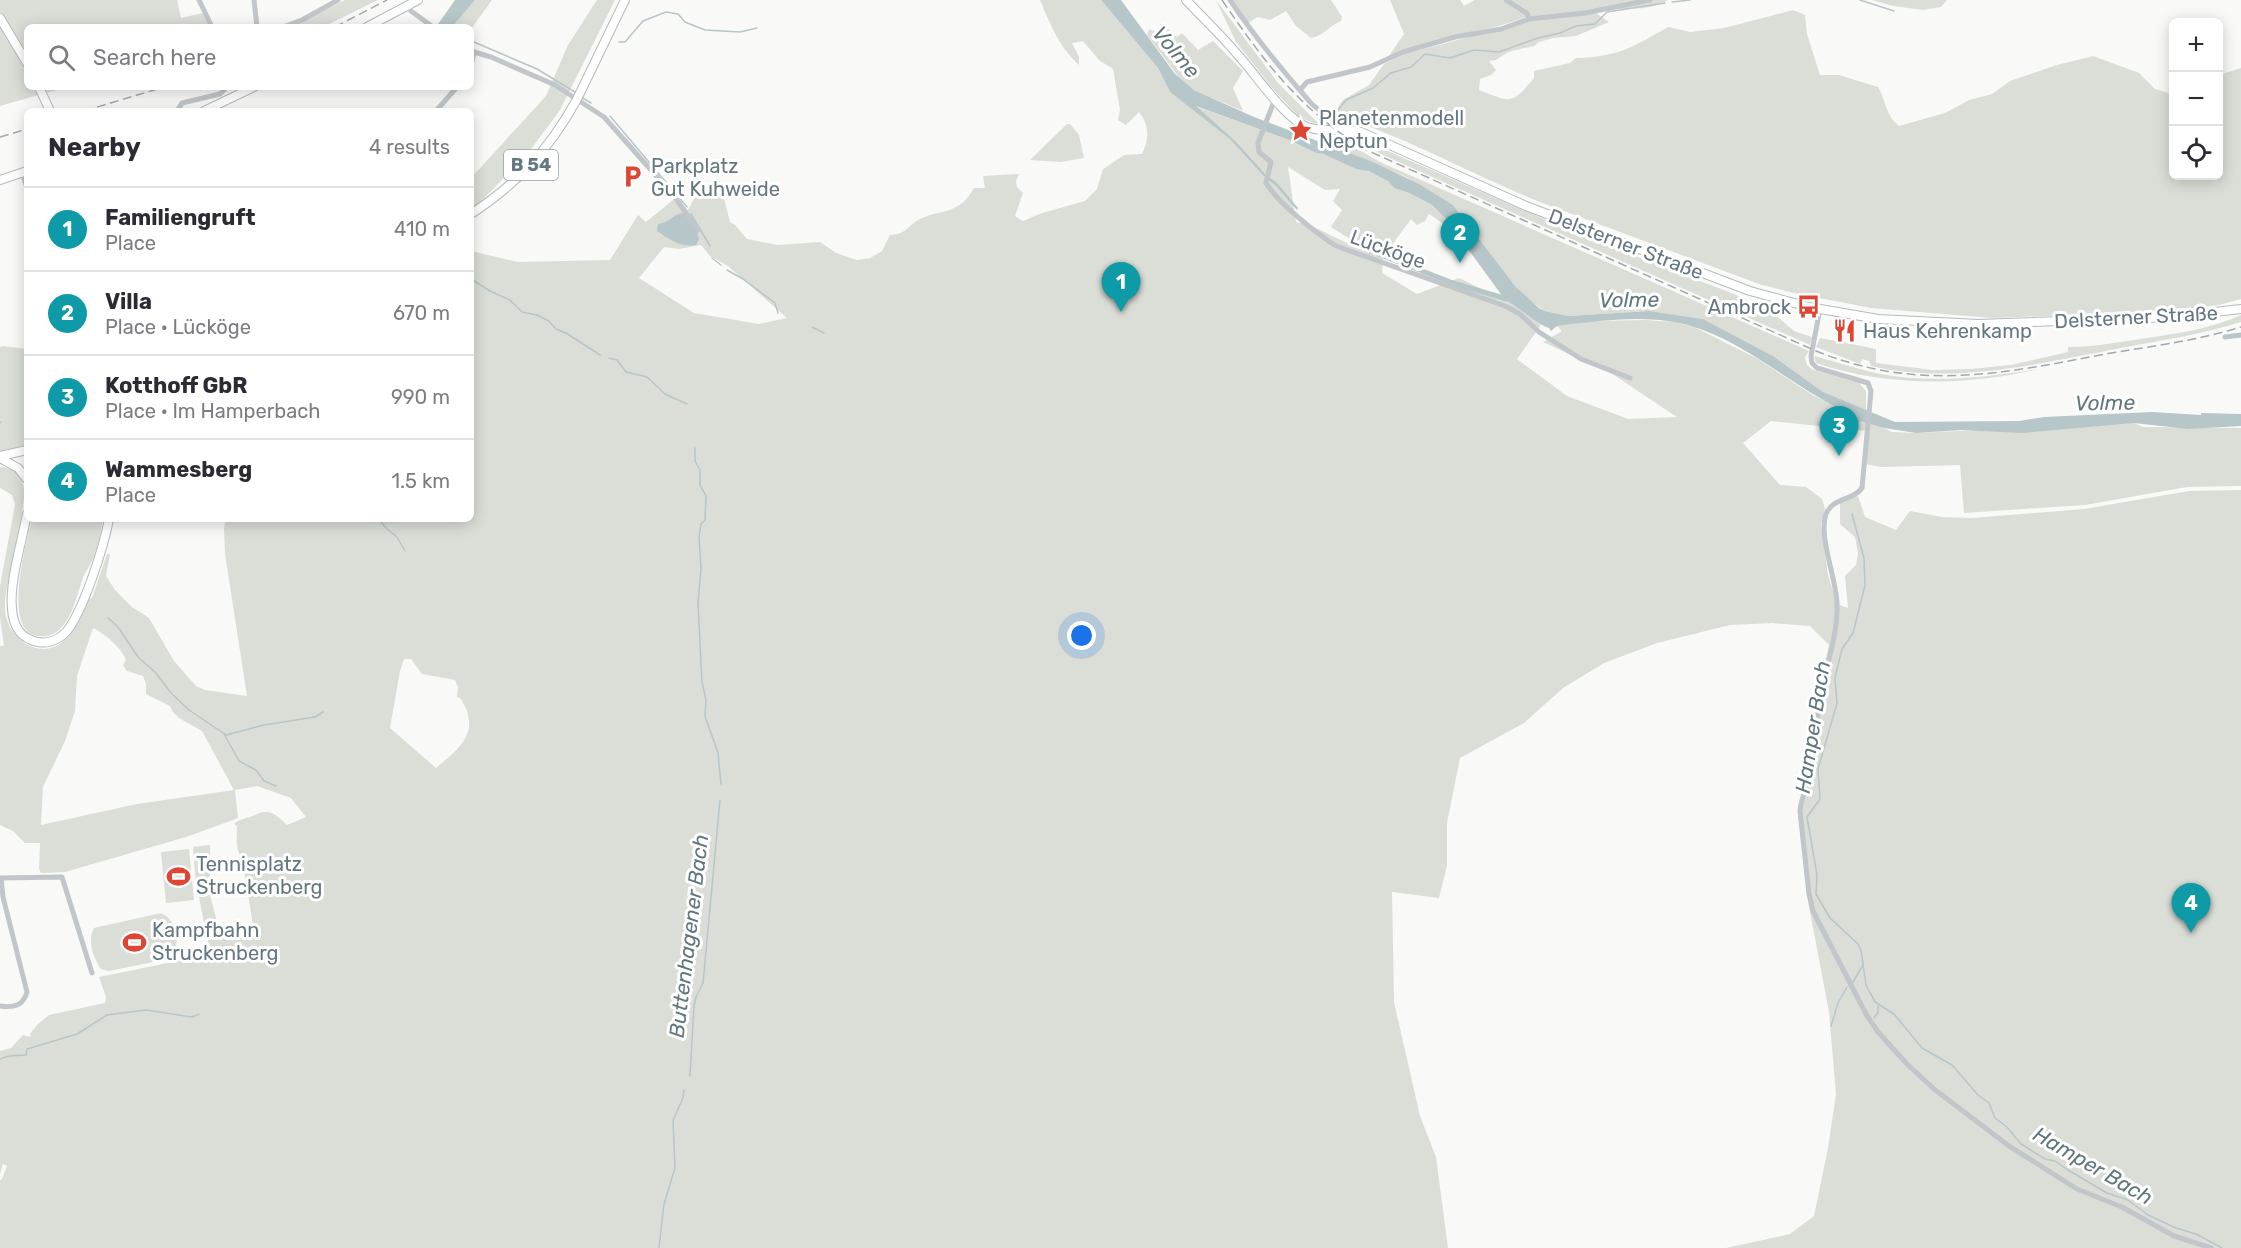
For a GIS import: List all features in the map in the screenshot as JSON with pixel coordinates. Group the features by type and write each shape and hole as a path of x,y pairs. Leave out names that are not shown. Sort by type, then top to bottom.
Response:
{"main road":[{"name":"B 54","path":"474,212 500,195 535,162 563,124 625,0"},
{"name":"Delsterner Straße","path":"1186,0 1236,52 1275,99 1304,126 1314,129 1361,132 1526,206 1766,296 1820,309 1899,321 1978,324 2172,317 2241,309"},
{"path":"0,18 24,58"},
{"path":"40,90 49,108"},
{"path":"0,457 24,451"},
{"path":"0,457 18,468 24,475"},
{"path":"25,522 11,608 17,628 23,636 37,642 51,642 65,633 72,622 92,577 108,522"}],"street":[{"path":"199,0 211,24"},
{"path":"254,0 257,24"},
{"path":"291,24 338,0"},
{"path":"374,24 409,9 418,0"},
{"path":"1230,0 1272,58 1301,89 1312,105 1333,117 1340,129"},
{"path":"1506,0 1527,13 1529,19"},
{"path":"1301,89 1306,82 1370,67 1403,52 1455,37 1501,29 1529,19 1585,13 1650,0"},
{"path":"409,9 428,24"},
{"path":"474,52 555,86 604,117 674,196 699,230"},
{"path":"179,108 182,103 220,94 224,90"},
{"path":"210,108 248,90"},
{"path":"439,108 454,90"},
{"name":"Lücköge","path":"1275,99 1258,147 1259,152 1271,162 1266,180 1269,189 1286,206 1336,246 1505,306 1520,314 1539,332 1581,359 1630,378"},
{"path":"0,180 24,172"},
{"path":"1820,309 1811,356 1812,363 1817,368 1868,383 1870,400 1861,490 1834,504 1827,511 1825,519 1837,604 1808,780 1800,812 1813,911 1866,1014 1878,1032 1934,1089 2010,1146 2077,1189 2122,1207 2174,1236 2211,1248"},
{"path":"0,1006 10,1007 20,1004 27,992 0,878 62,877 92,973"}],"shaded area":[{"path":"0,0 177,0 181,18 203,13 208,24 24,24 24,90 56,90 0,106"},
{"path":"345,0 378,0 329,24 297,24"},
{"path":"455,0 475,0 455,24 438,24"},
{"path":"475,0 492,0 474,25 455,24"},
{"path":"597,0 615,0 560,110 526,156 474,206 474,175 546,96 568,45"},
{"path":"1040,0 1101,0 1158,68 1170,92 1193,109 1195,106 1289,140 1356,169 1362,169 1388,181 1394,188 1432,205 1449,220 1465,244 1454,242 1450,237 1451,232 1429,214 1425,221 1417,225 1411,219 1383,257 1382,273 1417,294 1459,278 1514,305 1541,325 1517,359 1567,396 1628,419 1677,417 1614,375 1543,342 1562,331 1557,326 1594,321 1646,320 1673,322 1694,327 1756,358 1814,396 1892,432 1916,433 2134,423 2143,427 2241,428 2241,486 2187,487 2085,505 1964,513 1960,465 1881,467 1866,464 1868,431 1771,421 1743,443 1780,485 1806,487 1822,499 1825,509 1821,524 1828,575 1837,604 1848,608 1845,576 1856,565 1858,554 1855,537 1840,524 1840,502 1858,496 1865,517 1896,530 1910,511 1942,517 1972,518 2084,509 2189,491 2241,490 2241,1248 1726,1248 1790,1234 1814,1216 1836,1094 1829,1012 1807,896 1798,814 1829,645 1810,626 1772,623 1730,625 1657,643 1604,663 1563,688 1524,723 1460,758 1447,823 1447,866 1439,898 1392,892 1394,1002 1420,1116 1436,1157 1448,1248 0,1248 0,1180 7,1166 3,1164 0,1174 0,1051 11,1048 23,1035 31,1037 30,1034 37,1025 49,1015 105,1003 106,997 99,977 212,954 197,896 193,847 210,845 210,895 221,937 254,931 242,858 237,847 237,826 234,824 242,819 266,812 276,815 287,825 306,817 291,798 257,786 235,790 238,818 186,837 65,872 41,873 39,869 40,843 25,843 13,831 0,825 0,646 4,646 0,617 0,586 15,504 12,495 0,488 0,467 14,471 24,488 5,605 7,621 21,641 44,649 53,647 67,638 88,599 92,598 107,554 110,554 106,576 115,590 132,607 149,618 174,661 196,686 205,690 247,696 225,554 225,522 474,522 474,252 517,262 610,260 638,215 646,222 673,200 688,210 699,189 719,179 730,222 747,239 778,245 820,242 836,253 857,260 870,258 882,251 890,235 903,232 918,220 961,204 974,188 985,188 983,176 1019,174 1016,181 1017,187 1023,193 1015,216 1023,221 1085,201 1097,189 1103,169 1124,155 1142,154 1146,144 1147,128 1139,112 1126,125 1118,120 1120,110 1113,69 1099,60 1083,41 1072,43 1079,57 1079,65 1051,26","holes":["1288,167 1325,190 1340,189 1333,201 1342,210 1331,227 1366,249 1314,227 1296,222","701,245 710,256 728,266 787,318 759,324 694,313 639,278 664,247 679,249","93,628 117,646 126,660 123,665 127,671 143,676 146,694 170,706 179,718 202,731 234,790 137,804 41,825 43,787 65,741 75,711 77,676","404,659 411,659 422,674 455,680 458,687 457,697 461,699 467,711 469,721 465,738 460,746 436,768 390,728"]},
{"path":"1101,0 1121,0 1175,74 1194,90 1254,117 1373,162 1419,184 1453,205 1516,287 1545,311 1568,316 1649,311 1703,319 1773,356 1823,392 1895,422 2019,421 2044,417 2152,412 2201,415 2201,413 2241,414 2241,426 2188,429 2134,423 2022,433 1962,430 1916,433 1884,428 1861,421 1858,423 1856,416 1817,396 1743,349 1685,324 1630,319 1557,326 1551,331 1502,299 1503,297 1453,225 1432,205 1394,188 1388,181 1368,171 1356,169 1289,140 1196,106 1277,183 1298,208 1297,210 1229,138 1170,92 1158,68"},
{"path":"1216,0 1278,83 1320,125 1300,118 1274,90 1236,42"},
{"path":"1232,0 1331,0 1342,17 1341,21 1320,35 1311,38 1296,26 1286,11 1270,20 1258,17 1248,23"},
{"path":"1390,0 1460,0 1464,6 1475,0 1503,0 1525,14 1526,17 1422,44 1388,57 1404,34"},
{"path":"1510,0 1668,0 1651,7 1596,13 1609,22 1576,36 1539,42 1534,46 1508,52 1496,60 1489,61 1496,70 1491,75 1480,79 1479,90 1510,99 1520,93 1534,78 1534,71 1570,63 1576,58 1603,56 1625,50 1668,27 1690,32 1724,28 1793,10 1805,15 1807,34 1820,75 1839,75 1878,87 1889,113 1899,126 1945,113 1969,100 1992,94 2010,81 2093,56 2139,73 2155,89 2169,93 2169,180 2223,180 2223,74 2241,68 2241,299 2219,305 2169,311 1992,318 1871,308 1794,293 1759,284 1540,202 1412,144 1333,114 1343,100 1369,85 1384,64 1404,54 1531,21 1529,11"},
{"path":"1872,0 1947,0 1941,7 1923,10 1893,6"},
{"path":"1166,27 1177,37 1182,33 1198,50 1213,41 1243,71 1233,88 1243,111 1194,90 1181,80 1147,35 1149,29 1159,33"},
{"path":"1067,124 1070,124 1079,135 1084,158 1061,162 1030,160"},
{"path":"1333,135 1380,162 1809,351 1805,357 1807,365 1813,370 1859,383 1866,391 1866,411 1823,392 1773,356 1703,319 1648,311 1568,316 1545,311 1516,287 1453,205 1406,177 1327,144"},
{"path":"1346,135 1576,233 1734,294 1773,313 1794,331 1812,337 1810,345 1383,155"},
{"path":"682,213 697,231 699,239 696,245 680,244 657,231 658,224"},
{"path":"2241,315 2241,322 2194,334 2056,361 1963,373 1901,371 1871,366 1869,361 1862,359 1860,364 1816,347 1820,338 1876,349 1876,363 1933,370 1971,369 2011,365 2068,352 2068,347 2108,344 2195,330"},
{"path":"0,347 24,349 24,451 0,456"},
{"path":"1814,356 1877,373 1924,379 1981,377 2038,369 1983,379 1898,380 1843,371 1816,363"},
{"path":"31,522 102,522 95,554 84,575 75,604 65,623 51,635 34,635 25,628 20,616 20,582"},
{"name":"Tennisplatz Struckenberg","path":"189,849 194,900 166,903 161,852"},
{"name":"Kampfbahn Struckenberg","path":"161,913 171,921 176,932 176,945 170,956 163,960 109,971 101,969 92,949 91,938 94,928"}],"waterway":[{"path":"1672,2 1690,0"},
{"path":"1860,0 1894,11"},
{"path":"1335,114 1346,100 1373,88 1391,73 1411,67 1425,54 1450,58 1474,50 1499,52 1576,26 1595,24 1607,12 1665,3"},
{"path":"619,42 625,42 643,21 666,12 678,14 685,22 705,30 740,32 757,28"},
{"path":"474,42 537,69 575,92"},
{"path":"581,97 591,103"},
{"path":"610,116 687,207"},
{"path":"691,214 710,246"},
{"path":"1363,248 1453,283 1507,299"},
{"path":"712,258 721,265"},
{"path":"727,270 775,303 778,313"},
{"name":"Buttenhagener Bach","path":"474,281 510,300 522,312 537,315 549,321 556,329 600,355"},
{"path":"812,327 824,333"},
{"path":"2225,337 2241,335"},
{"name":"Buttenhagener Bach","path":"609,358 617,360 626,372 647,377 665,394 687,404"},
{"name":"Buttenhagener Bach","path":"695,448 695,461 700,470 700,485 706,496 705,520 701,524 699,537 701,569 698,603 702,682 706,700 705,716 718,753 721,784"},
{"name":"Hamper Bach","path":"1852,514 1864,558 1865,585 1853,633 1842,649 1835,678 1837,703 1818,769 1820,799 1807,817 1817,875 1816,894 1830,918 1858,944 1866,985 1875,1002 1894,1014 1922,1048 1952,1065 1978,1095 1989,1103 1995,1118 2007,1127 2021,1144 2045,1159 2055,1161 2107,1193 2128,1200 2148,1215 2196,1234 2222,1248"},
{"path":"381,522 397,537 405,551"},
{"path":"108,618 118,627 138,657 156,673 171,693 189,710 226,735 264,725 315,717 323,712"},
{"path":"224,734 239,761 256,770 264,781 276,786"},
{"name":"Buttenhagener Bach","path":"690,1076 694,1006 703,983 720,800"},
{"path":"1853,982 1863,965"},
{"path":"1831,1026 1838,1003 1847,987"},
{"path":"1874,1018 1878,1012 1878,1006"},
{"path":"0,1059 26,1055 27,1049 77,1034 107,1015 146,1010 192,1017 199,1014"},
{"name":"Buttenhagener Bach","path":"659,1248 664,1204 675,1168 673,1120 683,1098 684,1090"}],"railway":[{"path":"341,24 387,0"},
{"path":"1222,0 1253,44 1300,99 1362,148 1816,351 1854,364 1891,372 1927,375 1998,372 2209,336 2241,327"},
{"path":"94,108 154,90"},
{"path":"0,137 24,130"}],"place":[{"name":"Planetenmodell Neptun","path":"1301,130"},
{"name":"Parkplatz Gut Kuhweide","path":"633,177"},
{"name":"Villa","path":"1460,263"},
{"name":"Ambrock","path":"1809,307"},
{"name":"Familiengruft","path":"1121,312"},
{"name":"Haus Kehrenkamp","path":"1845,331"},
{"name":"Kotthoff GbR","path":"1839,456"},
{"name":"Tennisplatz Struckenberg","path":"178,876"},
{"name":"Wammesberg","path":"2191,933"},
{"name":"Kampfbahn Struckenberg","path":"134,942"}],"water label":[{"name":"Volme","path":"1176,52"},
{"name":"Volme","path":"1629,300"},
{"name":"Volme","path":"2105,403"}]}
